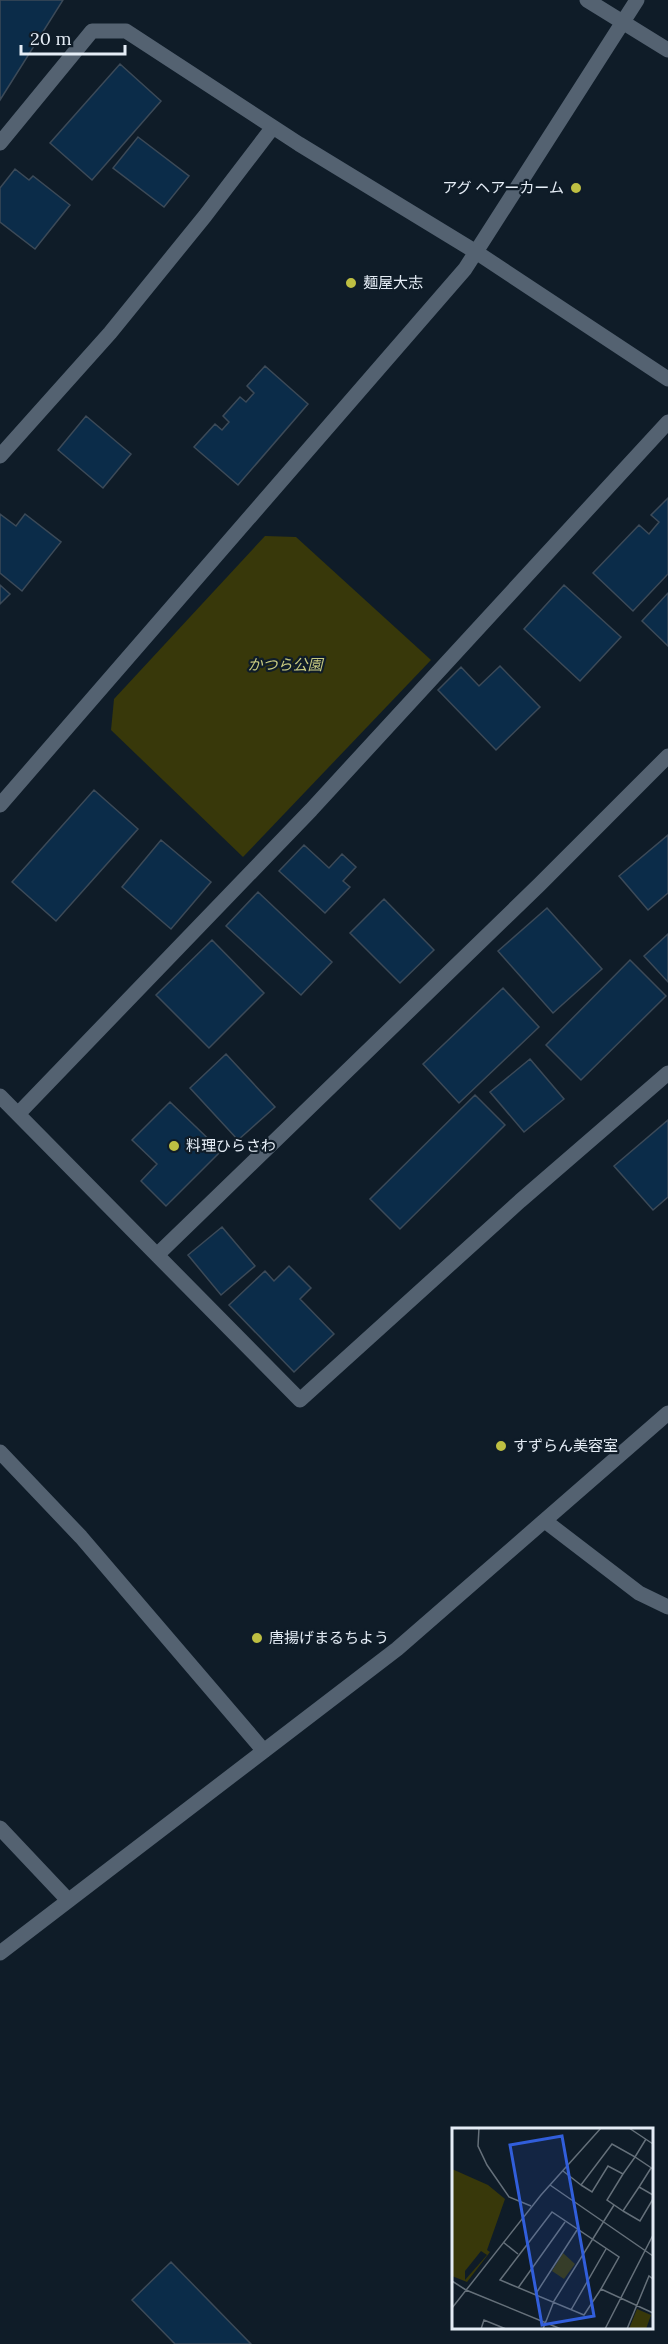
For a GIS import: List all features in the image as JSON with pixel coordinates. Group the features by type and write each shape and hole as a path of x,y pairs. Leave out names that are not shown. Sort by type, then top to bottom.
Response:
{"street":[{"path":"587,0 668,50"},
{"path":"0,805 465,269 637,0"},
{"path":"0,143 92,31 126,30 273,127 476,252 668,379"},
{"path":"0,456 110,333 205,216 273,127"},
{"path":"18,1114 311,810 668,422"},
{"path":"157,1255 668,756"},
{"path":"0,1096 300,1400 520,1200 668,1072"},
{"path":"0,1953 397,1648 668,1413"},
{"path":"0,1452 81,1536 264,1751"},
{"path":"545,1521 639,1593 668,1607"},
{"path":"0,1828 68,1900"}],"green space":[{"name":"かつら公園","path":"265,536 296,537 431,660 243,857 111,730 114,699"}],"building":[{"path":"0,0 63,0 0,100"},
{"path":"120,64 161,101 92,180 50,143"},
{"path":"138,137 189,176 164,207 113,168"},
{"path":"15,169 29,180 33,176 70,205 35,249 0,222 0,188"},
{"path":"265,366 308,404 238,485 194,447 215,424 222,430 229,422 223,416 240,397 246,402 254,393 247,386"},
{"path":"86,416 131,454 103,488 58,450"},
{"path":"668,498 668,574 633,611 593,573 639,525 649,534 659,522 651,515"},
{"path":"0,514 16,526 25,514 61,542 22,591 0,573"},
{"path":"0,585 10,594 0,604"},
{"path":"564,585 621,637 580,681 524,629"},
{"path":"668,593 668,646 642,621"},
{"path":"500,666 540,707 496,750 438,690 461,667 479,686"},
{"path":"94,790 138,829 56,921 12,882"},
{"path":"668,835 668,893 648,910 619,876"},
{"path":"161,840 211,882 171,929 122,887"},
{"path":"304,845 329,868 342,854 356,867 343,881 350,887 325,913 279,871"},
{"path":"258,892 332,962 301,995 226,926"},
{"path":"384,899 434,950 400,983 350,933"},
{"path":"547,908 602,969 553,1013 498,951"},
{"path":"668,934 668,982 644,956"},
{"path":"212,940 264,993 209,1048 156,995"},
{"path":"630,960 666,996 581,1080 546,1045"},
{"path":"503,988 539,1027 459,1103 423,1064"},
{"path":"226,1054 275,1107 238,1140 190,1088"},
{"path":"530,1059 564,1099 524,1132 490,1092"},
{"path":"475,1095 505,1125 400,1229 370,1199"},
{"path":"170,1102 221,1151 166,1206 141,1181 157,1164 132,1140"},
{"path":"668,1120 668,1197 653,1210 614,1166"},
{"path":"222,1227 255,1266 221,1295 188,1255"},
{"path":"289,1266 311,1288 300,1299 334,1334 294,1372 229,1305 265,1271 274,1281"},
{"path":"171,2262 251,2344 175,2344 132,2300"}],"place":[{"name":"アグ ヘアーカーム","path":"576,188"},
{"name":"麺屋大志","path":"351,283"},
{"name":"料理ひらさわ","path":"174,1146"},
{"name":"すずらん美容室","path":"501,1446"},
{"name":"唐揚げまるちよう","path":"257,1638"}]}
